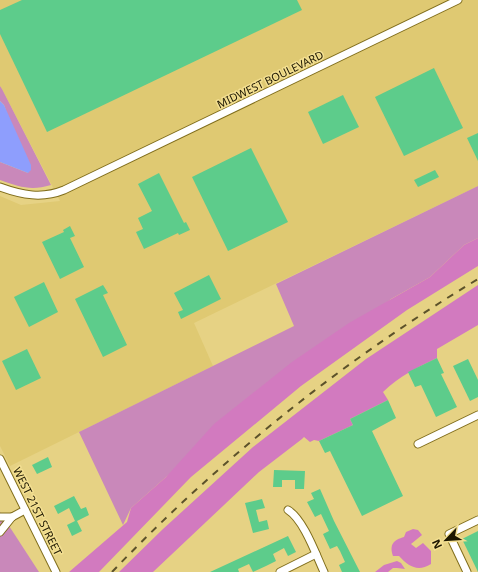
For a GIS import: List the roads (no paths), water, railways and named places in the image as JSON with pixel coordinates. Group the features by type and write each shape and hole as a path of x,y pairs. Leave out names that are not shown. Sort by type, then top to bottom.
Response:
{"street":[{"name":"MIDWEST BOULEVARD","path":"0,188 22,194 45,195 61,192 458,0"},
{"path":"418,444 478,415"},
{"name":"WEST 21ST STREET","path":"0,459 56,572"},
{"path":"0,532 12,517 25,510"},
{"path":"288,510 292,512 301,523 324,572"},
{"path":"0,517 12,517"},
{"path":"467,572 449,534 478,520"},
{"path":"280,572 316,554"}],"water":[{"path":"0,101 4,105 31,165 31,170 28,173 0,162"}],"railway":[{"path":"112,572 153,530 196,490 285,414 379,343 478,279"}]}
